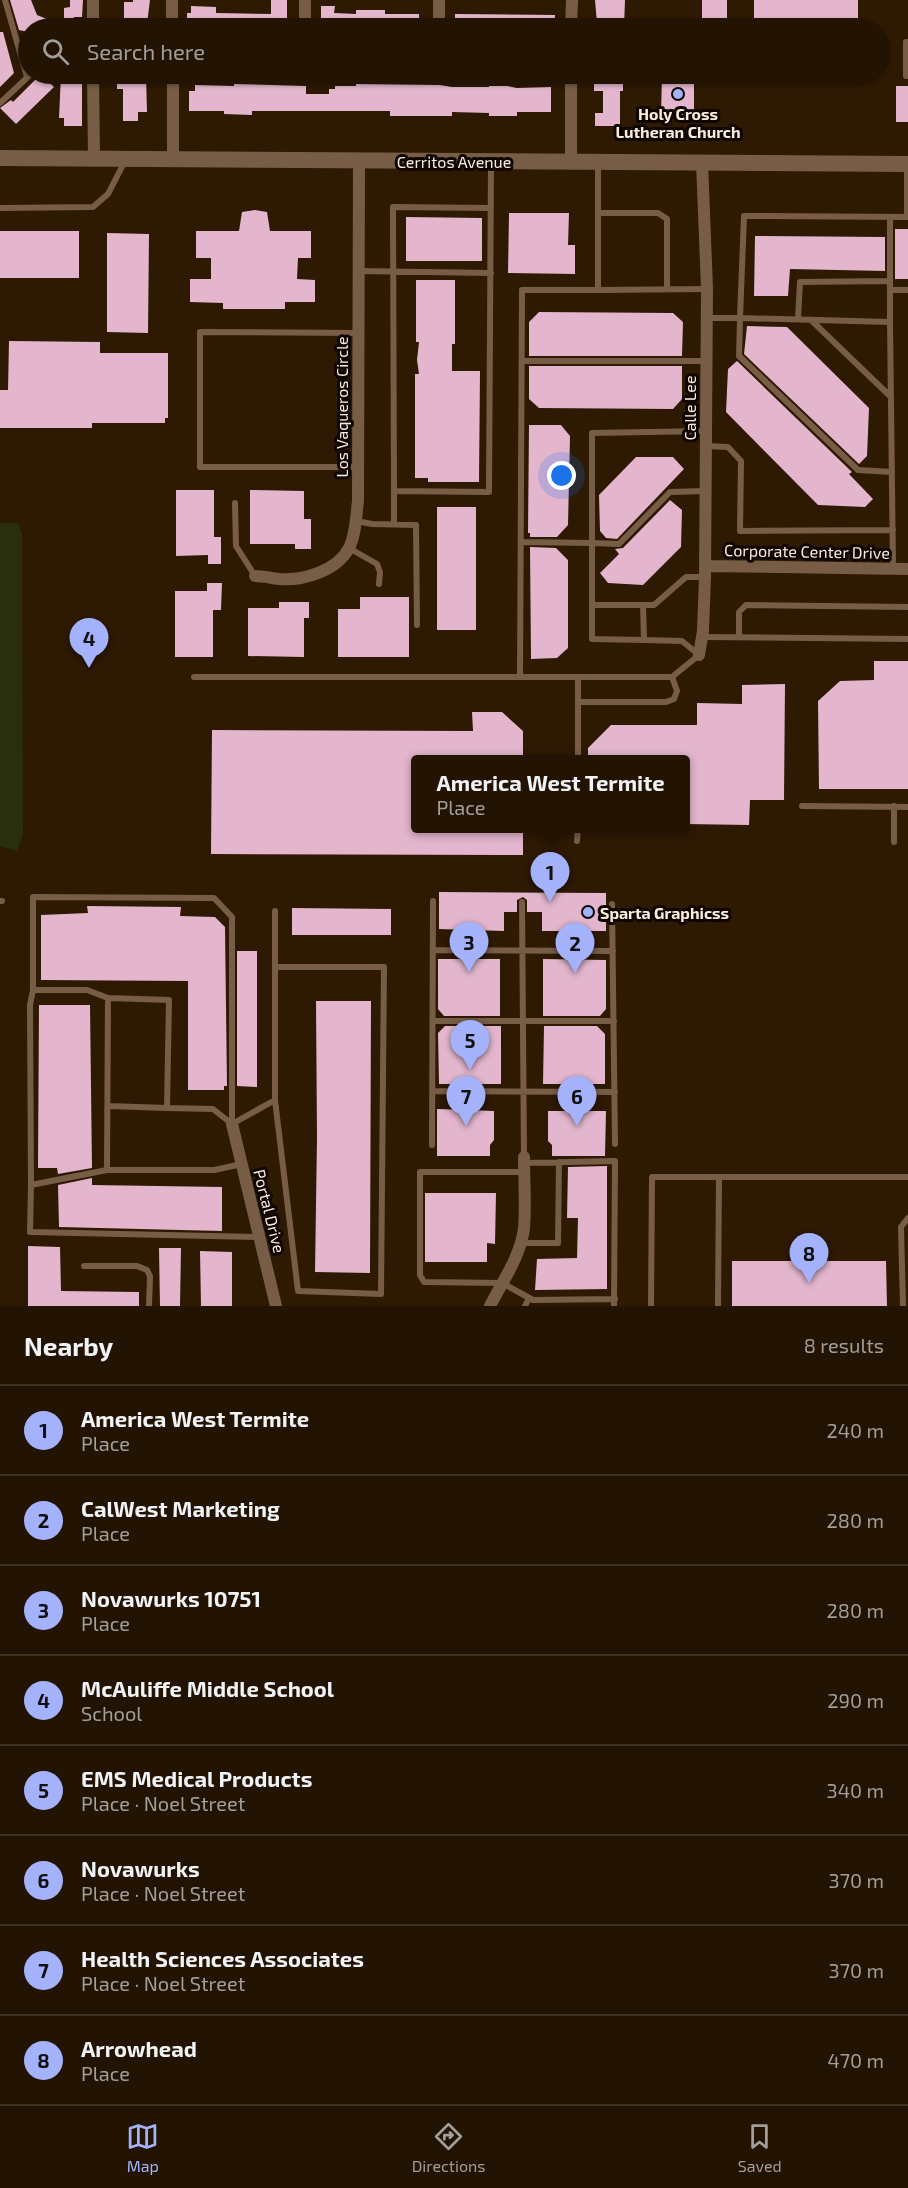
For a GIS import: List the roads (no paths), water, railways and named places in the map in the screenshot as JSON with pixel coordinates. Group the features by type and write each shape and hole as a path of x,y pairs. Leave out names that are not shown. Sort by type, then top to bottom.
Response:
{"main road":[{"name":"Cerritos Avenue","path":"0,158 598,160 908,164"}],"street":[{"path":"93,0 93,18"},
{"path":"172,0 172,18"},
{"path":"305,0 305,18"},
{"path":"439,0 439,18"},
{"path":"571,18 572,0"},
{"path":"93,84 94,159"},
{"path":"173,84 173,159"},
{"path":"571,84 571,160"},
{"name":"Los Vaqueros Circle","path":"349,548 356,520 358,466 359,160"},
{"name":"Calle Lee","path":"699,655 705,572 707,289 702,162"},
{"path":"255,576 278,579 321,572 336,563 349,548"},
{"name":"Corporate Center Drive","path":"705,572 908,569"},
{"name":"Portal Drive","path":"232,1124 276,1306"},
{"path":"490,1306 521,1243 524,1229 524,1164"}],"lane":[{"path":"5,0 18,43"},
{"path":"908,42 906,42 906,75 908,76"},
{"path":"0,103 20,84"},
{"path":"0,208 93,207 108,194 126,159"},
{"path":"598,160 598,290"},
{"path":"394,491 489,492 491,161"},
{"path":"892,472 858,470 739,356 744,216 890,218 907,216 908,164"},
{"path":"394,525 393,207 491,208"},
{"path":"598,213 658,213 667,219 667,290"},
{"path":"890,218 893,568"},
{"path":"358,271 491,273"},
{"path":"798,319 800,282 890,281"},
{"path":"520,677 522,290 707,289"},
{"path":"890,290 908,290"},
{"path":"706,318 890,322"},
{"path":"811,320 891,397"},
{"path":"358,333 200,332 200,467 358,466"},
{"path":"522,361 706,361"},
{"path":"194,677 672,677 699,655 682,641 592,639 592,433 706,431"},
{"path":"705,446 728,447 741,461 740,531 893,530"},
{"path":"521,542 619,544 670,492 705,491"},
{"path":"234,502 236,546 255,576"},
{"path":"356,520 394,525 416,525 417,625"},
{"path":"349,548 377,564 380,572 379,584"},
{"path":"592,605 654,605 686,577 705,572"},
{"path":"739,637 739,612 746,604 908,607"},
{"path":"644,605 644,640"},
{"path":"702,637 908,639"},
{"path":"578,677 578,755"},
{"path":"578,702 666,702 675,699 677,691 672,677"},
{"path":"802,806 908,807"},
{"path":"894,806 894,842"},
{"path":"578,833 578,841"},
{"path":"232,1124 232,917 214,898 33,897 33,990 30,1005 30,1233 259,1237"},
{"path":"432,1145 433,901"},
{"path":"522,902 524,1164"},
{"path":"612,904 615,1143"},
{"path":"275,911 275,1100 298,1291 381,1294 384,967 276,967"},
{"path":"434,950 613,951"},
{"path":"33,990 87,990 108,998 169,1000 168,1108"},
{"path":"107,1170 108,998"},
{"path":"434,1021 614,1021"},
{"path":"433,1090 615,1092"},
{"path":"232,1124 275,1100"},
{"path":"108,1106 213,1108 232,1124"},
{"path":"615,1161 614,1303 533,1300 502,1283 424,1282 420,1275 420,1172 524,1164 615,1161"},
{"path":"521,1243 558,1243 559,1162"},
{"path":"30,1185 107,1170 214,1170 242,1164"},
{"path":"651,1306 652,1177 908,1177"},
{"path":"718,1306 719,1177"},
{"path":"903,1306 901,1227 908,1218"},
{"path":"84,1266 137,1266 147,1270 150,1276 149,1306"},
{"path":"525,1306 529,1298"}],"place":[{"name":"Holy Cross Lutheran Church","path":"678,94"},
{"name":"McAuliffe Middle School","path":"89,668"},
{"name":"America West Termite","path":"550,902"},
{"name":"Sparta Graphicss","path":"588,912"},
{"name":"Novawurks 10751","path":"469,972"},
{"name":"CalWest Marketing","path":"575,973"},
{"name":"EMS Medical Products","path":"470,1070"},
{"name":"Health Sciences Associates","path":"466,1126"},
{"name":"Novawurks","path":"577,1126"},
{"name":"Arrowhead","path":"809,1283"}]}
